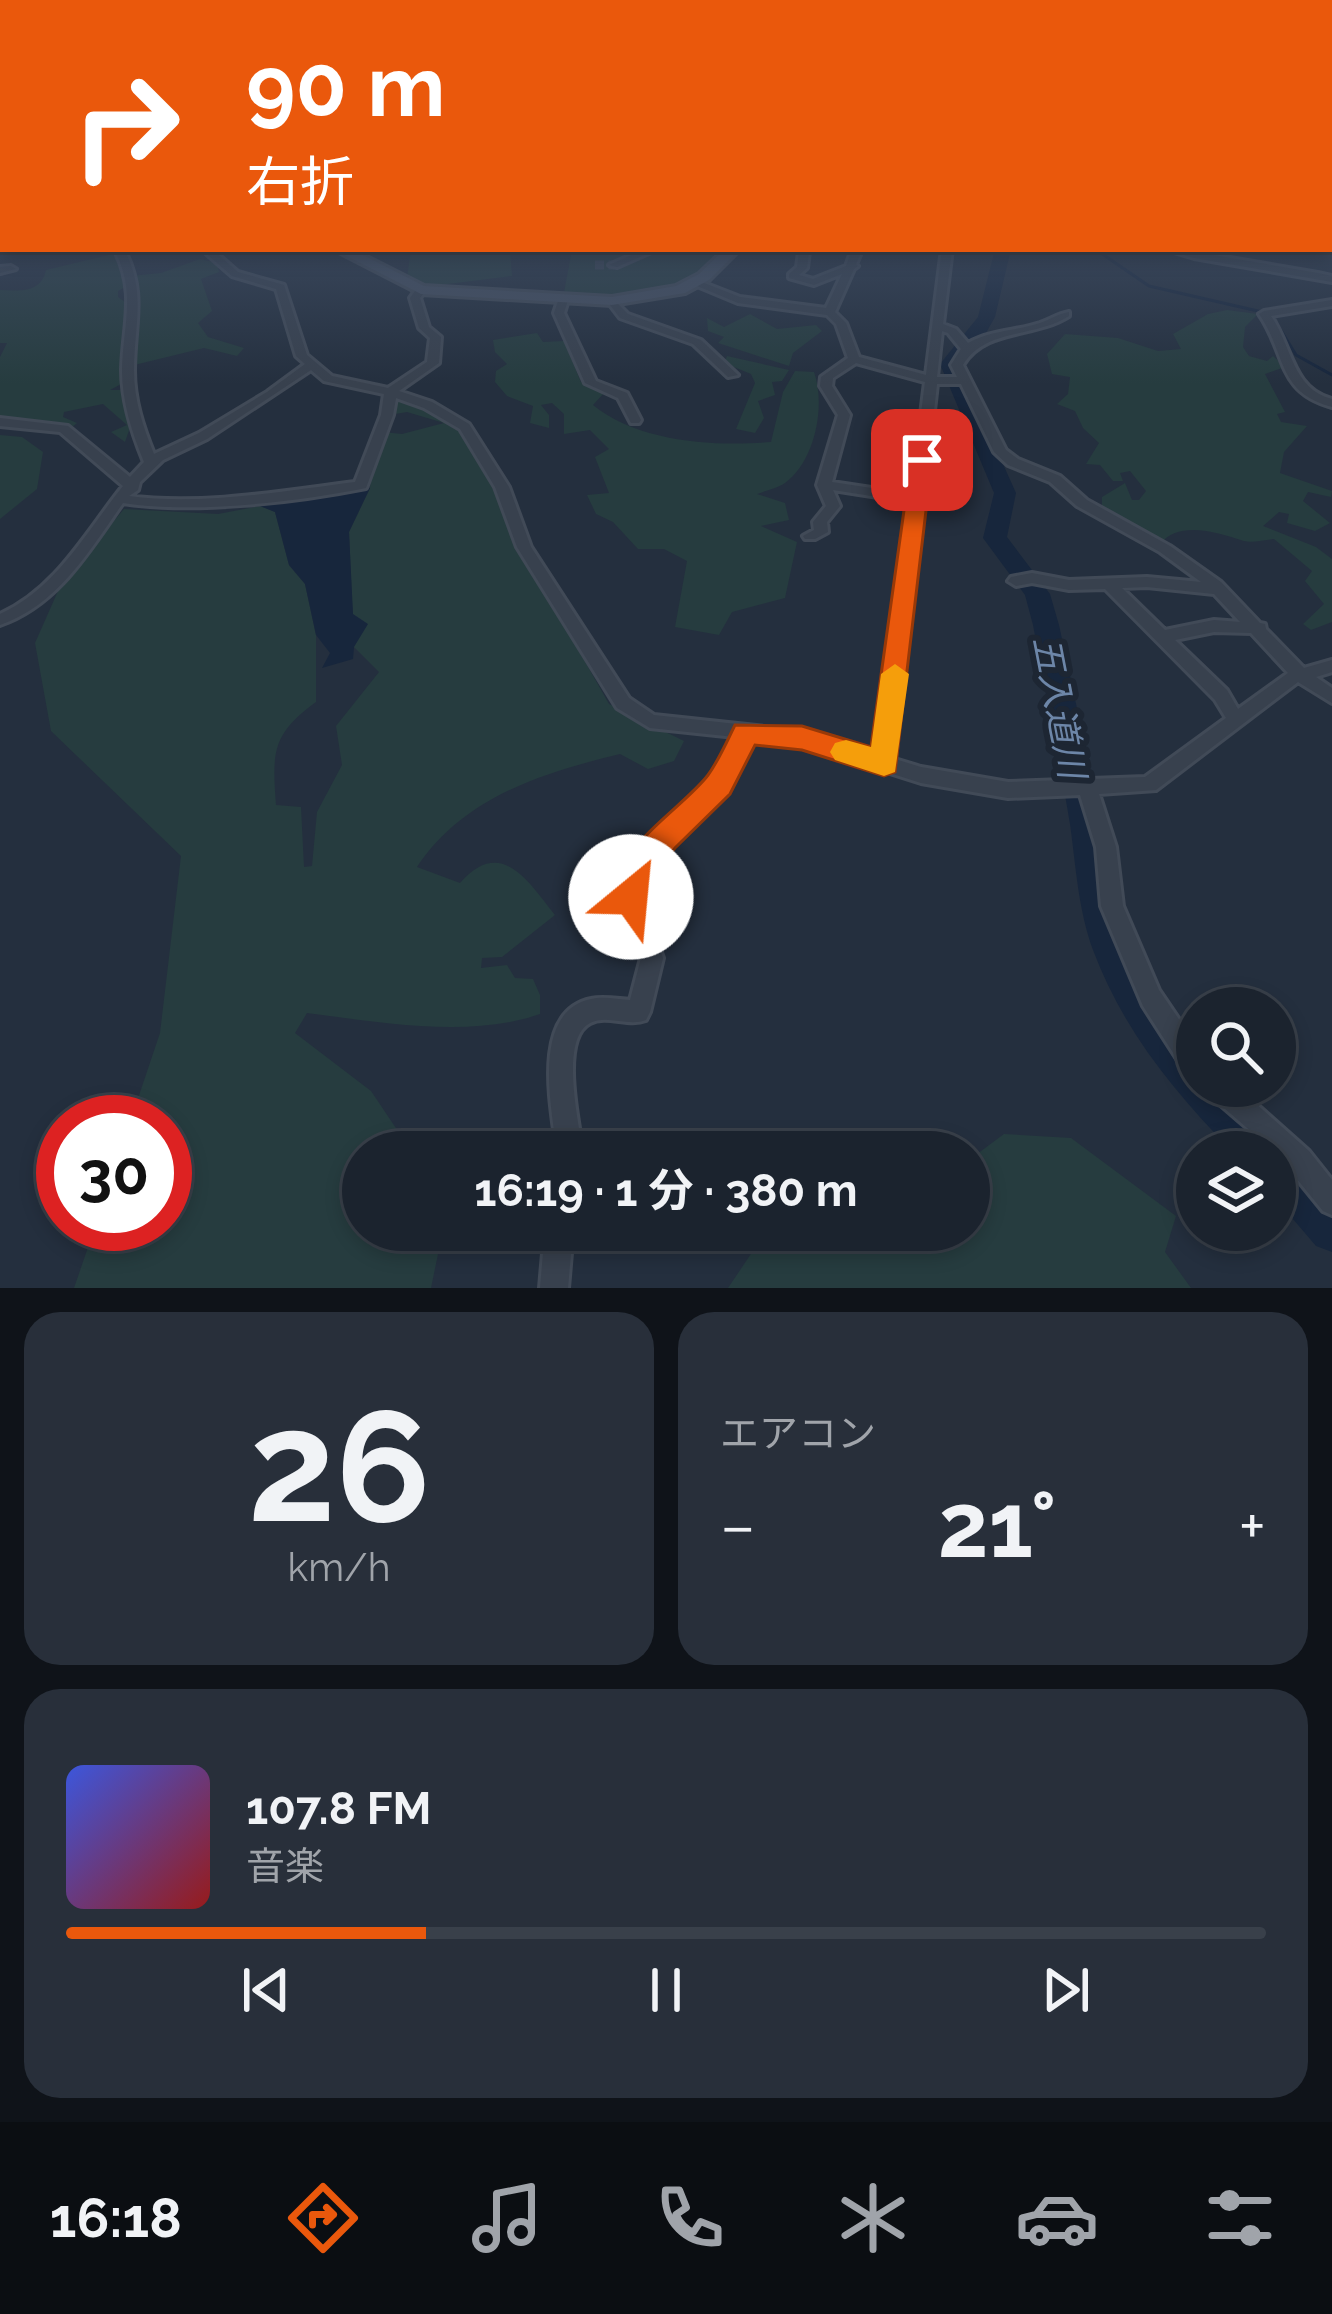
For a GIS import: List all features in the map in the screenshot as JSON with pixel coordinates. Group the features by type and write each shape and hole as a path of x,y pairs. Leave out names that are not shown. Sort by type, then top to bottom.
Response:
{"street":[{"path":"123,264 137,310 128,370 136,431 151,462"},
{"path":"224,264 235,274 280,287 302,356 328,379 428,405 465,427 502,487 524,547 623,704 650,721 802,738 921,776 1008,790 1149,785 1302,675 1332,666"},
{"path":"370,264 422,290 612,302 656,297 695,283 717,264"},
{"path":"802,264 792,276 814,282 853,266"},
{"path":"884,764 945,264"},
{"path":"1259,264 1332,279"},
{"path":"830,312 853,266"},
{"path":"695,283 738,299 830,312 841,323 854,359"},
{"path":"0,422 64,429 128,493 149,503 258,500 361,485 364,463 382,428 390,392 433,363 436,337 424,328 415,298 422,290"},
{"path":"562,300 559,313 591,383 623,396 635,420"},
{"path":"612,302 625,316 697,342 732,375"},
{"path":"1332,303 1264,314 1279,331 1298,387 1314,400 1332,403"},
{"path":"959,349 986,336 1048,328 1064,314"},
{"path":"938,326 952,331 959,349 956,381 1001,452 1012,462 1055,479 1082,503 1165,549 1219,589 1302,675 1332,697"},
{"path":"810,536 820,532 820,522 833,506 824,485 844,415 826,386 827,377 854,359 931,380 956,381"},
{"path":"0,620 33,604 151,462 203,435 222,419 258,406 310,365"},
{"path":"824,485 917,499"},
{"path":"1024,579 1069,585 1147,582 1219,589"},
{"path":"1110,585 1221,695 1236,720"},
{"path":"1165,636 1214,626 1259,628"},
{"path":"568,1131 560,1045 572,1020 593,1009 638,1012 652,958 631,897 631,883 663,838 718,785 746,733"},
{"path":"1088,789 1106,847 1112,906 1150,998 1176,1036"},
{"path":"1241,1107 1300,1160 1332,1202"},
{"path":"554,1288 558,1251"}],"green space":[{"path":"71,264 120,264 127,286 118,291 118,297 125,302 137,297 131,276 186,264 217,264 219,272 201,279 212,311 198,323 208,337 244,348 237,356 204,348 122,368 123,383 110,390 126,390 131,425 125,442 111,432 127,425 103,404 64,412 63,417 77,423 71,428 0,419 0,357 7,343 0,343 0,290 29,289 40,283 46,270"},
{"path":"409,264 511,264 512,276 432,286 407,278"},
{"path":"569,264 709,264 688,279 649,293 563,298"},
{"path":"1227,310 1258,314 1245,327 1243,347 1249,356 1267,361 1273,356 1285,367 1265,374 1285,412 1277,414 1281,422 1307,426 1284,452 1280,473 1332,491 1331,497 1308,492 1303,501 1330,523 1315,531 1287,523 1289,514 1279,512 1263,526 1316,547 1332,559 1332,622 1311,630 1303,624 1324,604 1305,581 1312,571 1274,539 1247,542 1188,530 1159,545 1102,512 1102,497 1125,483 1132,500 1139,500 1146,491 1130,471 1120,473 1123,481 1113,481 1100,465 1086,464 1099,443 1083,428 1075,411 1057,404 1068,394 1070,377 1052,374 1047,354 1065,334 1118,338 1158,351 1181,349 1173,334 1208,314"},
{"path":"750,314 777,329 816,325 822,331 793,353 789,366 718,343 724,337 708,331 707,318 724,327"},
{"path":"537,333 543,342 564,341 581,382 604,393 593,405 632,427 678,439 771,442 783,392 795,371 814,372 819,401 811,447 785,483 757,494 785,503 789,520 761,526 797,542 785,598 732,612 719,635 675,627 687,561 664,549 638,549 613,522 596,514 587,495 609,493 595,457 609,449 590,430 564,434 564,414 552,403 541,405 549,415 549,428 530,423 533,406 507,396 495,382 496,371 507,364 495,352 493,340"},
{"path":"727,356 789,370 782,381 772,382 775,395 758,401 764,418 755,433 736,429 755,383 751,374 724,363"},
{"path":"397,400 414,402 461,428 497,489 522,550 609,704 684,741 674,761 648,769 620,754 507,791 458,822 417,867 460,883 475,869 501,864 535,889 555,915 502,957 482,958 481,968 507,965 515,978 533,979 540,995 540,1014 513,1022 454,1027 307,1013 295,1033 371,1091 398,1131 342,1131 342,1251 439,1251 431,1288 74,1288 87,1251 192,1251 192,1095 139,1095 160,1033 181,856 51,731 35,643 62,582 124,509 218,514 260,506 275,512 289,565 305,584 316,635 316,702 291,724 278,746 276,805 301,807 304,867 312,866 317,812 342,765 336,726 379,672 354,647 349,532 370,488 373,452 382,432 402,434 444,423 407,412 389,415"},
{"path":"0,435 22,437 43,452 37,489 0,519"},
{"path":"1004,1134 1071,1138 1176,1216 1165,1252 1191,1288 728,1288 753,1251 990,1251 990,1144"}],"water":[{"path":"370,488 349,532 353,614 368,624 354,647 353,659 322,668 330,653 316,635 305,584 289,565 275,512 260,506"}],"waterway":[{"name":"五入道川","path":"1000,264 986,317 976,336 949,364 1005,493 995,538 1037,594 1046,625 1086,824 1097,905 1112,951 1151,1026 1187,1076 1241,1131"},
{"path":"1117,264 1149,286 1271,314 1296,355 1332,375"},
{"name":"五入道川","path":"1296,1190 1332,1230"}],"tunnel":[{"path":"595,265 614,265"}],"slow traffic":[{"path":"846,752 884,764 895,674"}],"route":[{"path":"631,897 631,883 663,838 718,785 746,733 802,738 884,764 922,460"}]}
